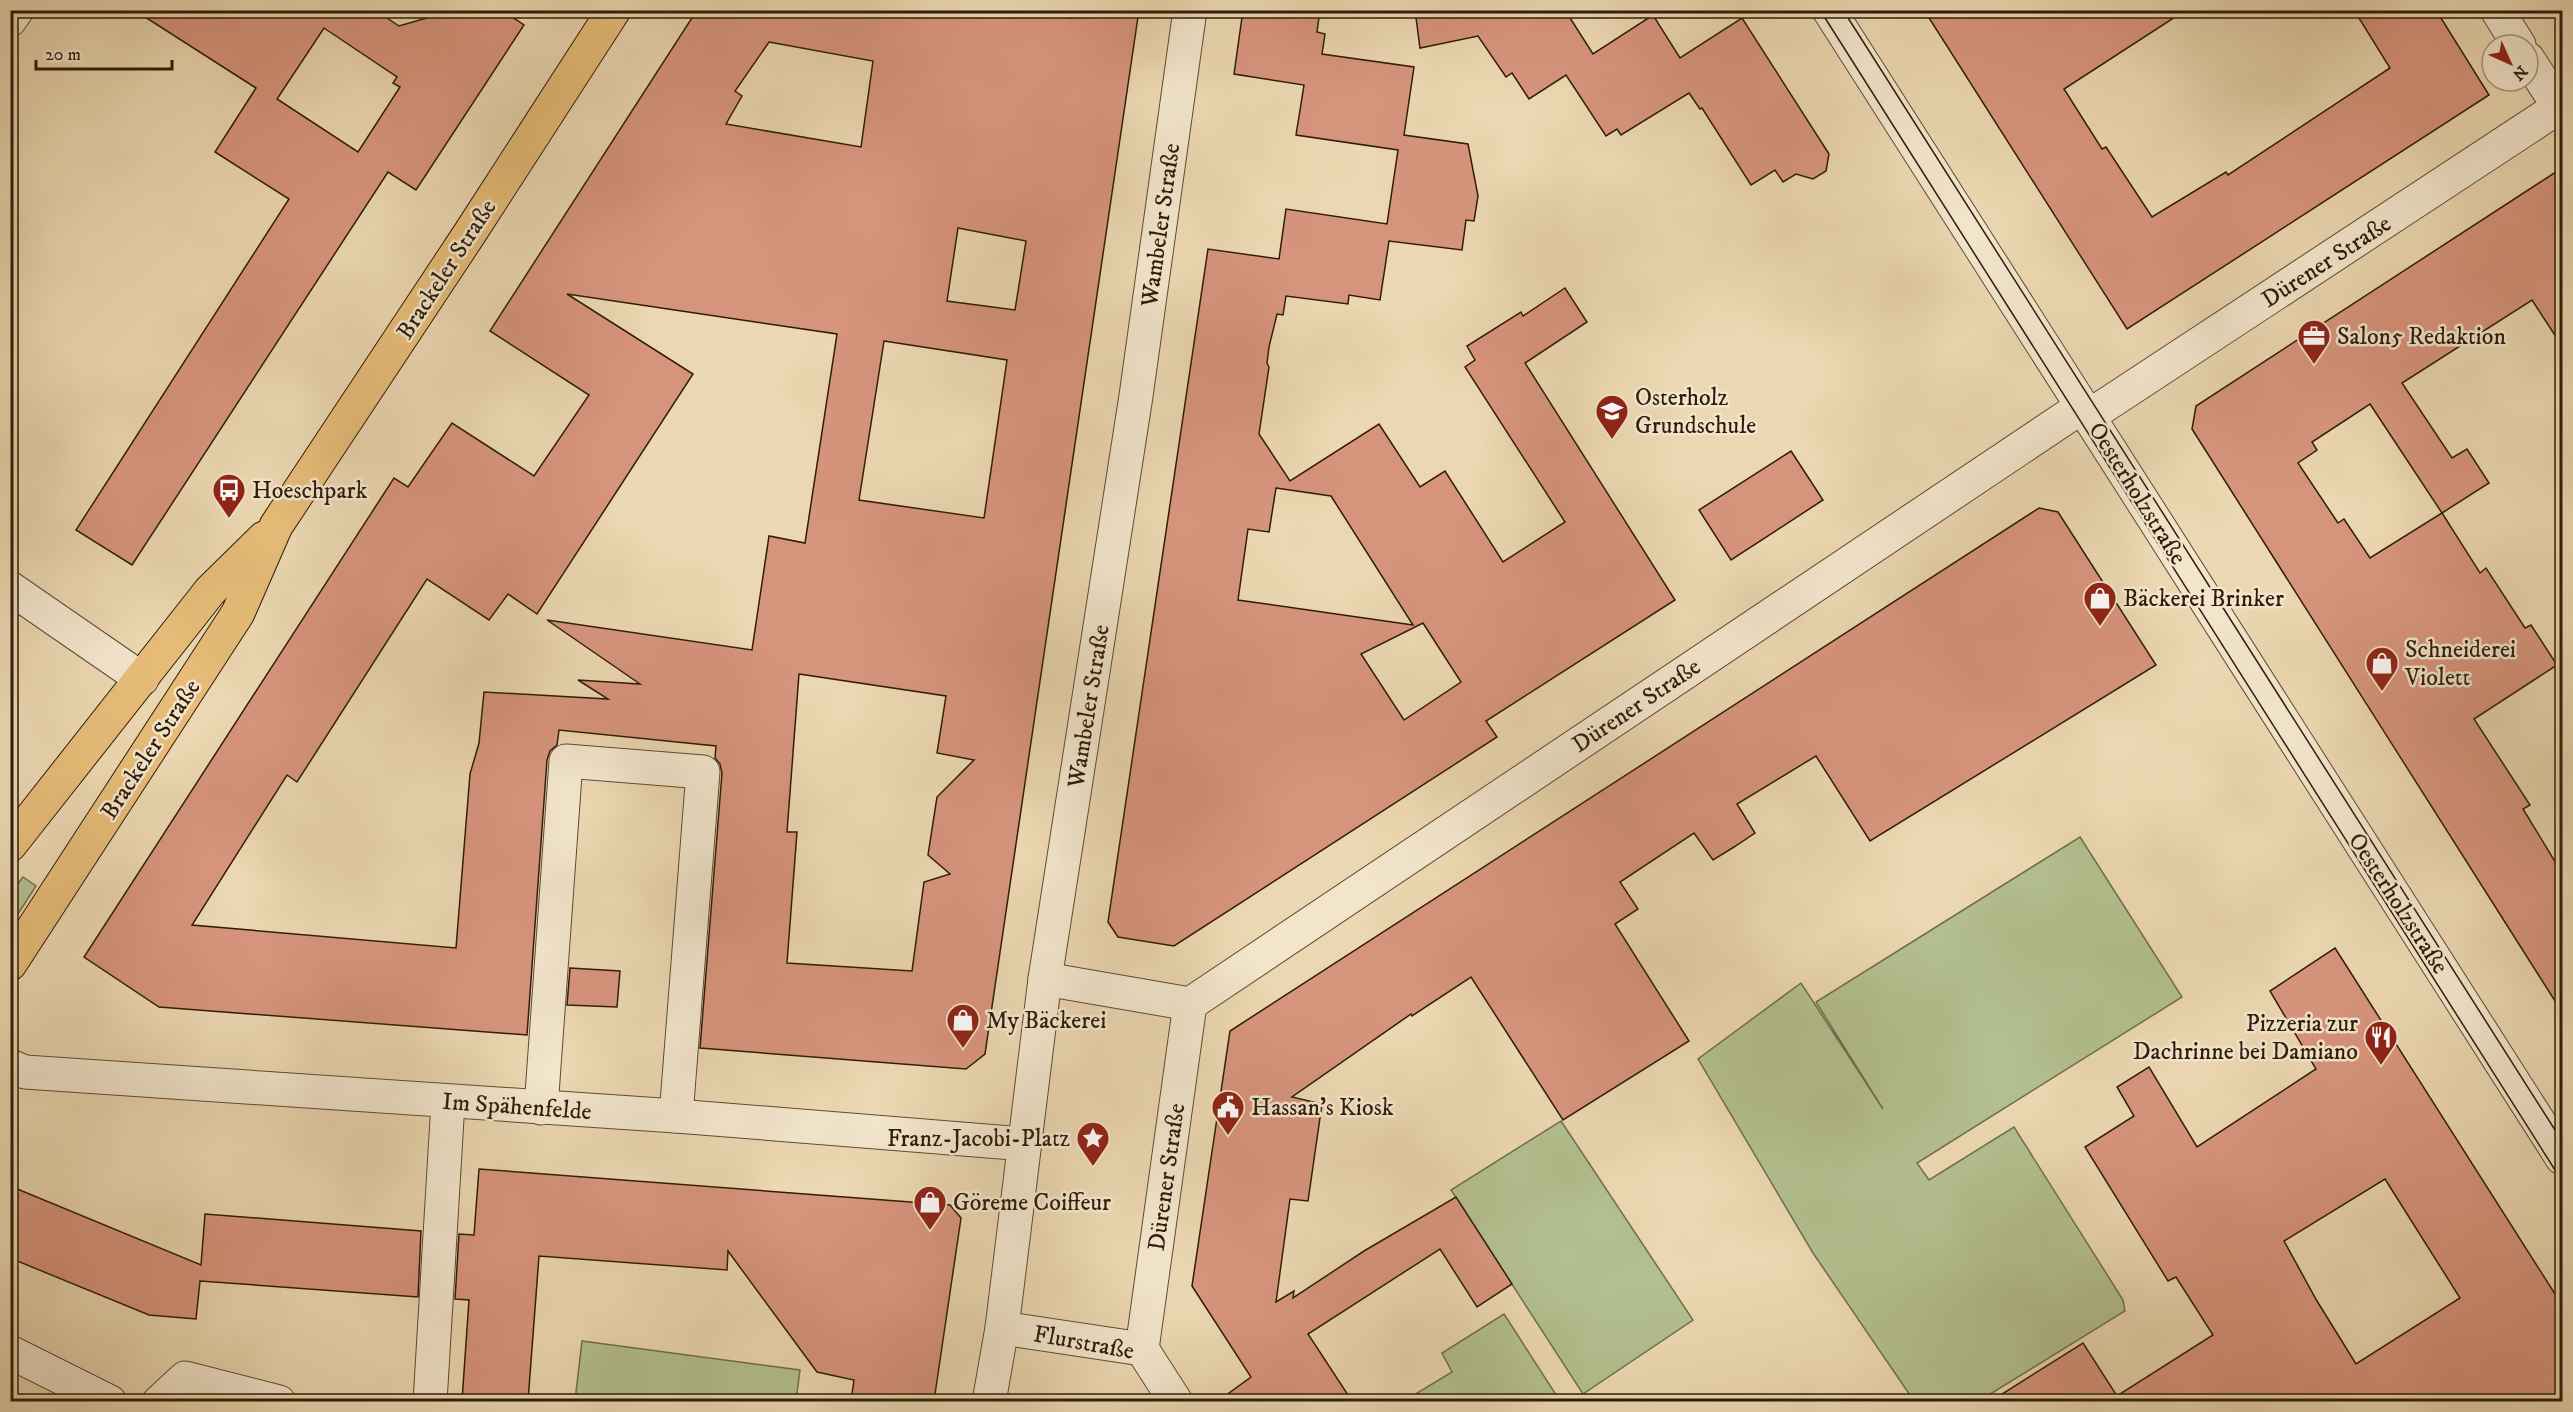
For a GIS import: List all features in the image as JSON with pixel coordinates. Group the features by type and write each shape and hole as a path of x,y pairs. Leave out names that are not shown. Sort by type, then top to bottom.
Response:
{"main road":[{"name":"Brackeler Straße","path":"10,964 238,613 276,526 614,10"},
{"name":"Brackeler Straße","path":"10,845 210,591 276,526"}],"street":[{"path":"10,20 17,10"},
{"name":"Wambeler Straße","path":"989,1401 1002,1328 1046,979 1136,396 1190,10"},
{"name":"Oesterholzstraße","path":"1829,10 2562,1158"},
{"path":"2497,10 2511,33"},
{"path":"2540,76 2561,106"},
{"name":"Dürener Straße","path":"1142,1349 1190,1004 2086,411 2561,106"},
{"path":"15,602 142,679"},
{"path":"541,1107 566,762 702,772 676,1116"},
{"path":"1046,979 1190,1004"},
{"name":"Im Spähenfelde","path":"10,1066 25,1072 676,1116 1025,1144"},
{"path":"429,1401 448,1102"},
{"name":"Flurstraße","path":"1002,1328 1142,1349 1176,1401"},
{"path":"10,1352 110,1401"},
{"path":"159,1401 185,1378 279,1401"}],"green space":[{"path":"2080,837 2182,997 1917,1163 1929,1180 2014,1127 2123,1300 2125,1311 1979,1401 1914,1401 1813,1253 1698,1059 1801,983 1883,1109 1816,1002"},
{"path":"23,877 36,886 11,925 11,893"},
{"path":"1561,1121 1693,1320 1583,1394 1451,1190"},
{"path":"1504,1314 1560,1401 1404,1401 1452,1372 1442,1353"},
{"path":"582,1341 800,1370 796,1401 575,1401"}],"building":[{"path":"134,10 375,10 399,26 444,13 446,10 502,10 524,25 416,190 388,172 132,565 76,530 289,199 215,152 256,88","holes":["324,28 397,77 393,83 400,87 358,152 277,99"]},
{"path":"697,10 1022,10 1071,18 1072,10 1139,10 985,1054 966,1069 700,1048 722,773 720,764 715,758 716,746 559,730 557,745 550,751 547,760 527,1035 159,1007 84,957 394,478 408,487 452,423 534,476 589,395 490,331","holes":["769,42 873,61 861,147 726,124 742,96 735,91","958,228 1026,241 1015,310 947,301","567,294 837,334 805,543 769,536 752,650 547,620 640,684 578,680 608,699 484,692 479,743 470,774 456,948 192,925 287,775 297,782 427,579 489,620 508,594 537,614 693,374","884,341 1007,360 984,518 859,500","799,674 946,696 937,753 974,760 937,797 928,855 950,874 924,882 912,971 787,963 797,832 787,832"]},
{"path":"1243,10 1320,10 1317,32 1325,34 1322,54 1414,67 1404,135 1468,144 1478,196 1474,221 1466,220 1462,250 1389,241 1380,300 1349,295 1348,304 1286,296 1283,315 1277,314 1269,347 1267,363 1269,367 1259,434 1290,481 1379,424 1420,487 1445,471 1503,562 1565,522 1465,367 1475,360 1467,346 1521,312 1523,316 1565,288 1587,322 1525,363 1675,600 1486,721 1497,737 1174,946 1118,937 1108,922 1208,249 1279,259 1286,209 1387,224 1398,150 1296,135 1304,85 1234,74","holes":["1276,488 1331,496 1413,625 1238,600 1248,529 1269,532","1423,623 1461,682 1404,720 1361,654"]},
{"path":"1415,10 1565,10 1593,54 1653,15 1680,58 1742,18 1829,154 1826,171 1813,179 1796,174 1783,182 1775,170 1751,185 1702,108 1700,109 1689,93 1621,135 1617,129 1606,136 1566,75 1529,99 1512,73 1506,77 1478,36 1420,48"},
{"path":"1924,10 2186,10 2064,89 2102,149 2106,147 2152,217 2226,172 2228,175 2390,68 2354,10 2436,10 2480,81 2480,93 2489,95 2127,329"},
{"path":"2562,168 2562,346 2532,300 2402,383 2452,458 2467,449 2489,483 2442,513 2480,573 2486,568 2525,628 2531,625 2557,665 2474,719 2530,805 2523,809 2562,873 2562,1012 2192,429 2196,406","holes":["2370,404 2442,513 2370,558 2344,519 2338,523 2298,463 2317,450 2312,442"]},
{"path":"1791,451 1823,500 1731,560 1699,510"},
{"path":"2039,508 2058,512 2156,665 1870,841 1816,756 1737,804 1755,833 1734,847 1713,860 1694,833 1620,882 1638,909 1615,924 1689,1041 1563,1120 1471,977 1412,1016 1411,1014 1292,1097 1322,1104 1308,1201 1290,1199 1276,1302 1294,1291 1293,1298 1364,1251 1456,1197 1512,1284 1477,1307 1440,1249 1308,1334 1352,1401 1218,1401 1251,1377 1192,1286 1230,1031"},
{"path":"2335,948 2562,1305 2562,1401 1991,1401 2083,1343 2117,1396 2213,1335 2176,1277 2168,1281 2085,1147 2134,1116 2117,1087 2149,1067 2197,1147 2316,1069 2270,991","holes":["2385,1179 2460,1298 2356,1364 2317,1301 2284,1241"]},
{"path":"570,968 620,971 617,1007 567,1005"},
{"path":"479,1169 950,1205 961,1218 934,1401 851,1401 854,1380 817,1372 728,1251 727,1270 539,1256 528,1401 462,1401 469,1300 455,1299 459,1234 474,1235"},
{"path":"10,1186 201,1265 205,1214 421,1231 418,1297 200,1281 196,1319 149,1315 10,1258"}],"tram line":[{"path":"1820,10 2562,1181"},
{"path":"1843,10 2562,1141"}],"place":[{"name":"Salon5 Redaktion","path":"2314,365"},
{"name":"Osterholz Grundschule","path":"1612,440"},
{"name":"Hoeschpark","path":"229,519"},
{"name":"Bäckerei Brinker","path":"2100,627"},
{"name":"Schneiderei Violett","path":"2382,692"},
{"name":"My Bäckerei","path":"963,1049"},
{"name":"Pizzeria zur Dachrinne bei Damiano","path":"2381,1066"},
{"name":"Hassan's Kiosk","path":"1228,1136"},
{"name":"Franz-Jacobi-Platz","path":"1093,1167"},
{"name":"Göreme Coiffeur","path":"930,1231"}]}
